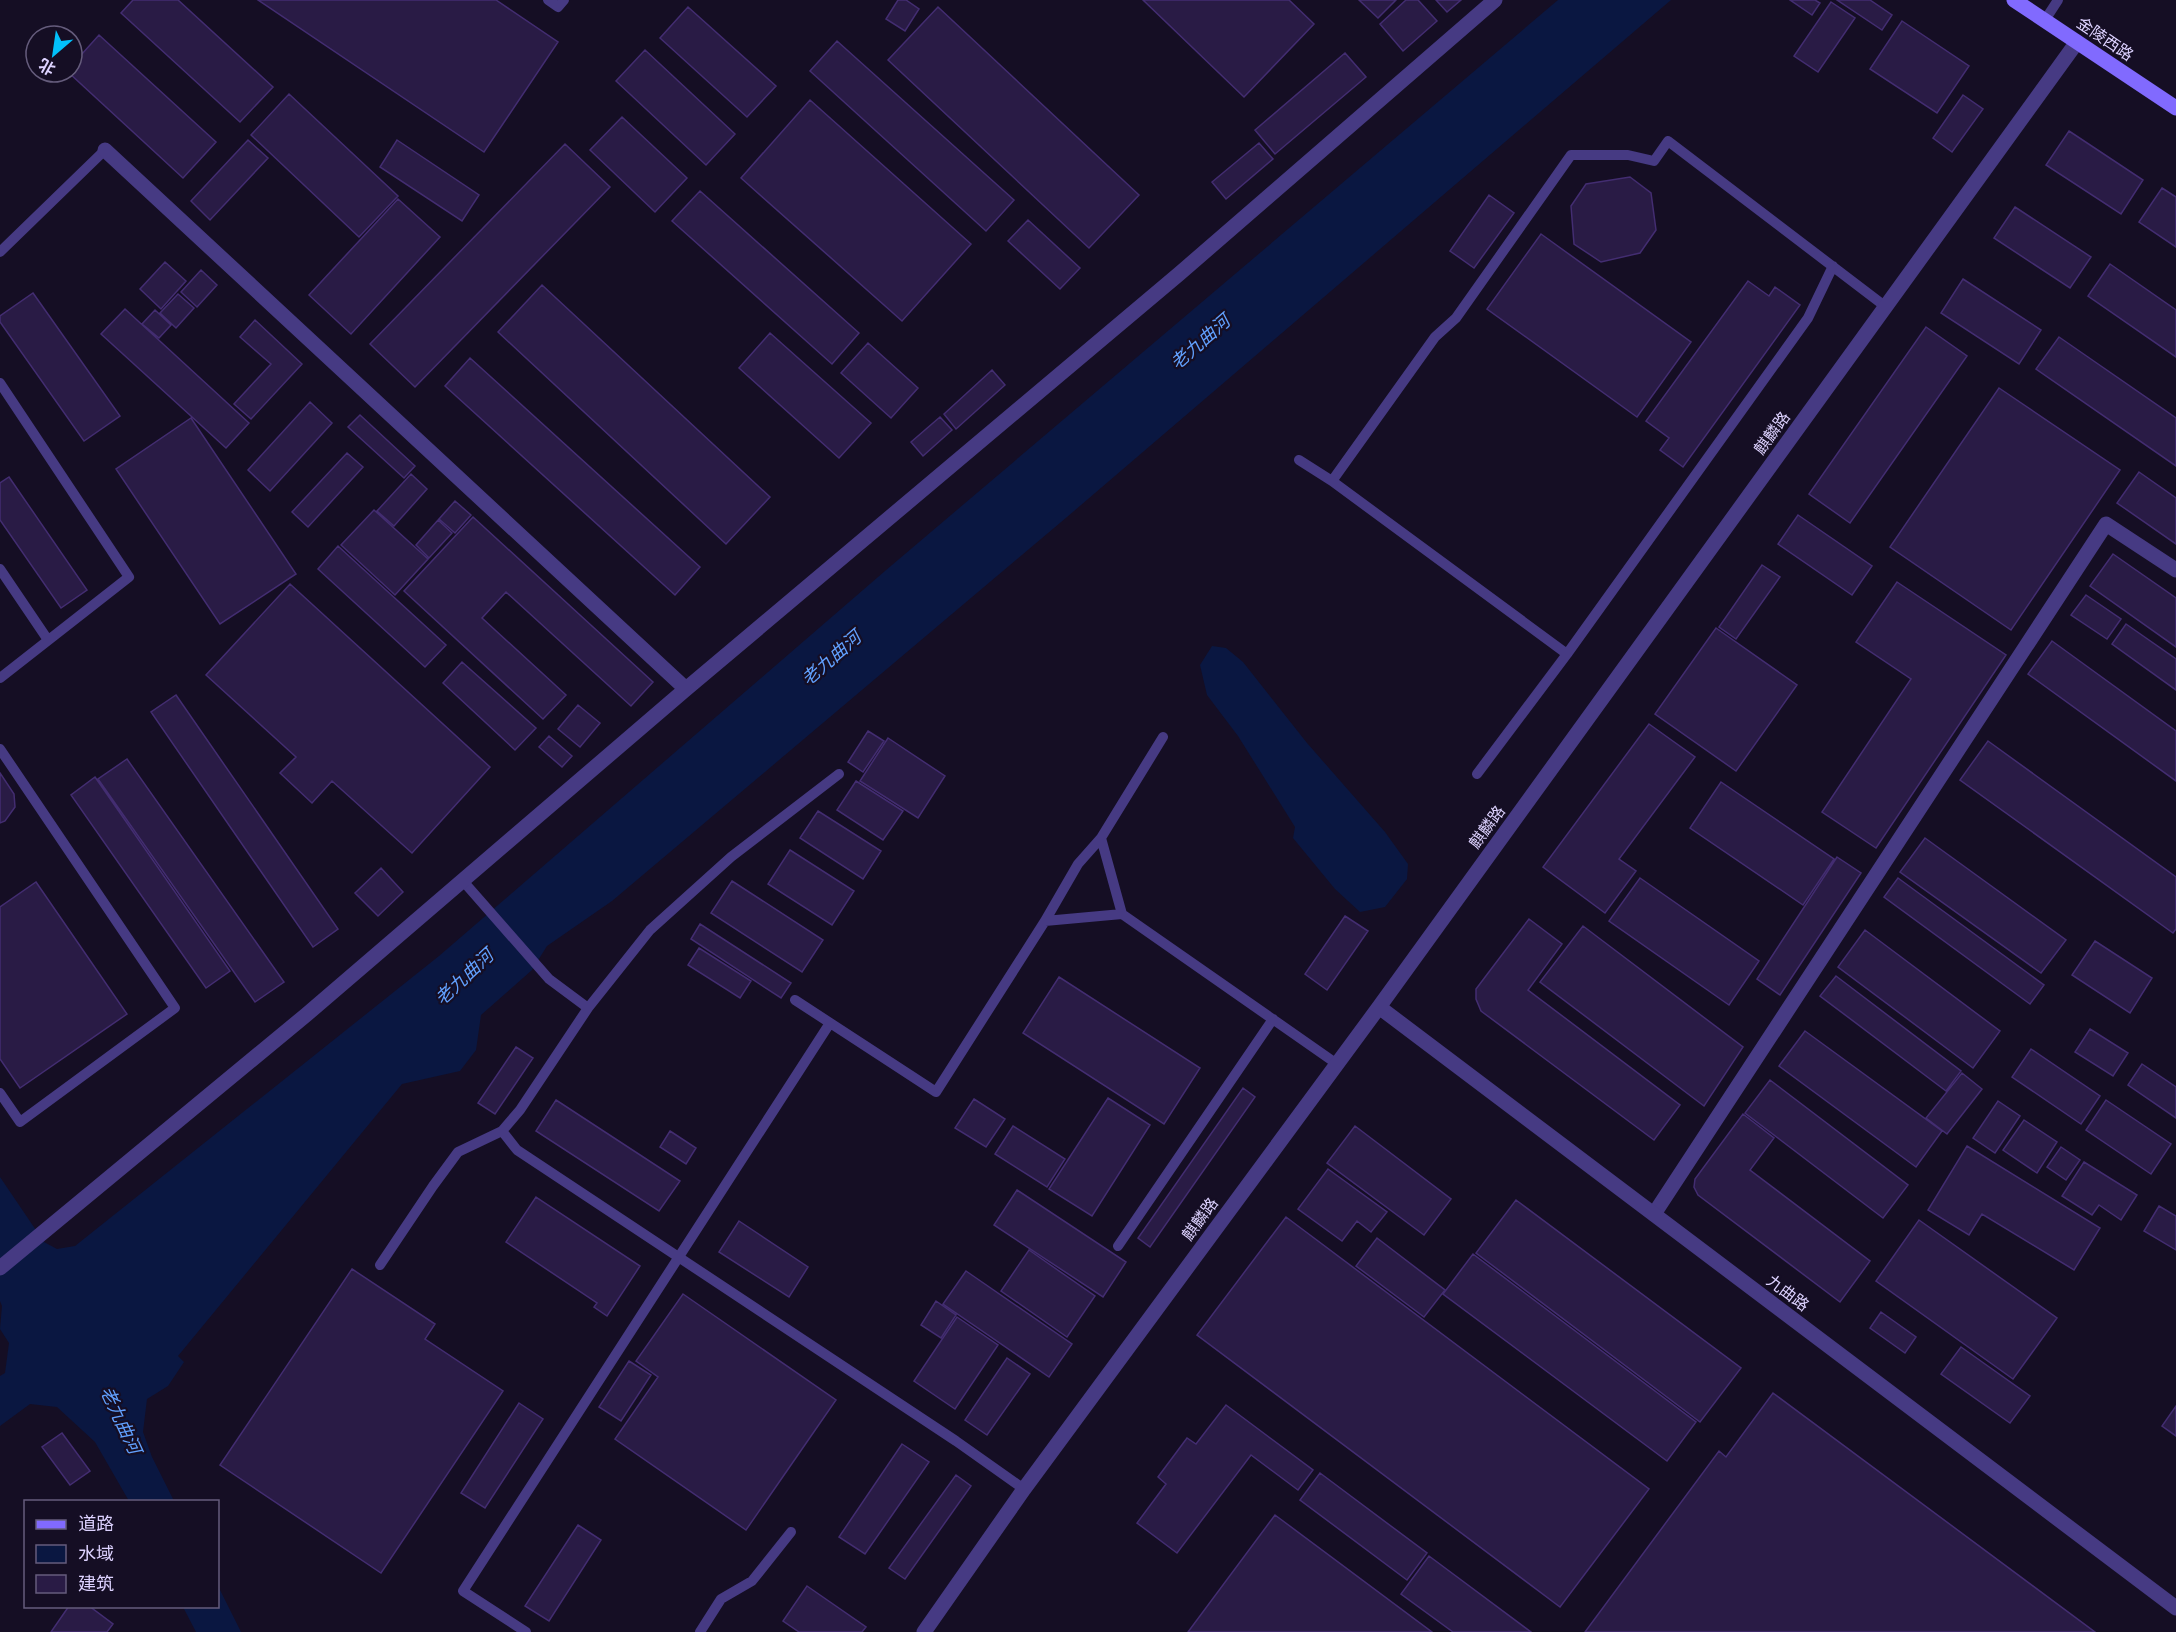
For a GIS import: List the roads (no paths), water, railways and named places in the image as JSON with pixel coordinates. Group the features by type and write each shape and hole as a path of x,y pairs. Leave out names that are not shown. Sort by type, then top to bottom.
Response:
{"main road":[{"name":"金陵西路","path":"2014,0 2176,108"}],"street":[{"path":"0,1268 306,1016 686,688 1179,274 1495,0"},
{"name":"麒麟路","path":"924,1632 1024,1489 1379,1007 2077,42"},
{"path":"105,150 686,688"},
{"path":"1654,1215 2106,524 2176,570"},
{"name":"九曲路","path":"1379,1007 2176,1608"}],"lane":[{"path":"548,0 558,7 564,0"},
{"path":"2045,20 2058,0"},
{"path":"1332,481 1435,337 1456,318 1571,155 1628,155 1654,161 1668,141 1886,307"},
{"path":"0,252 105,150"},
{"path":"1477,774 1567,654 1808,318 1833,267"},
{"path":"0,383 129,577 0,678"},
{"path":"1299,460 1332,481 1567,654"},
{"path":"0,569 48,640"},
{"path":"795,1000 936,1092 1045,921 1078,864 1101,838 1162,737"},
{"path":"0,749 175,1008 20,1122 0,1092"},
{"path":"380,1265 458,1152 502,1131 520,1110 588,1008 650,930 731,857 839,774"},
{"path":"1101,838 1122,914 1337,1064"},
{"path":"463,881 549,979 588,1008"},
{"path":"1045,921 1122,914"},
{"path":"1118,1246 1273,1019"},
{"path":"526,1632 463,1591 830,1023"},
{"path":"502,1131 517,1150 956,1441 1024,1489"},
{"path":"700,1632 721,1599 752,1581 791,1532"}],"water":[{"name":"老九曲河","path":"1558,0 1671,0 1067,517 612,901 547,946 532,970 481,1015 476,1050 460,1071 402,1084 178,1356 184,1362 168,1386 147,1399 143,1432 152,1457 174,1500 128,1500 95,1442 57,1407 30,1404 0,1426 0,1376 5,1373 9,1343 0,1329 2,1306 0,1301 0,1177 44,1242 57,1249 75,1246 439,956 885,571"},
{"path":"1212,646 1226,648 1243,662 1307,743 1385,832 1408,864 1407,879 1385,907 1360,912 1335,889 1293,838 1295,827 1238,736 1207,695 1200,665"},
{"path":"219,1588 241,1632 196,1632 184,1608 219,1608"}]}
